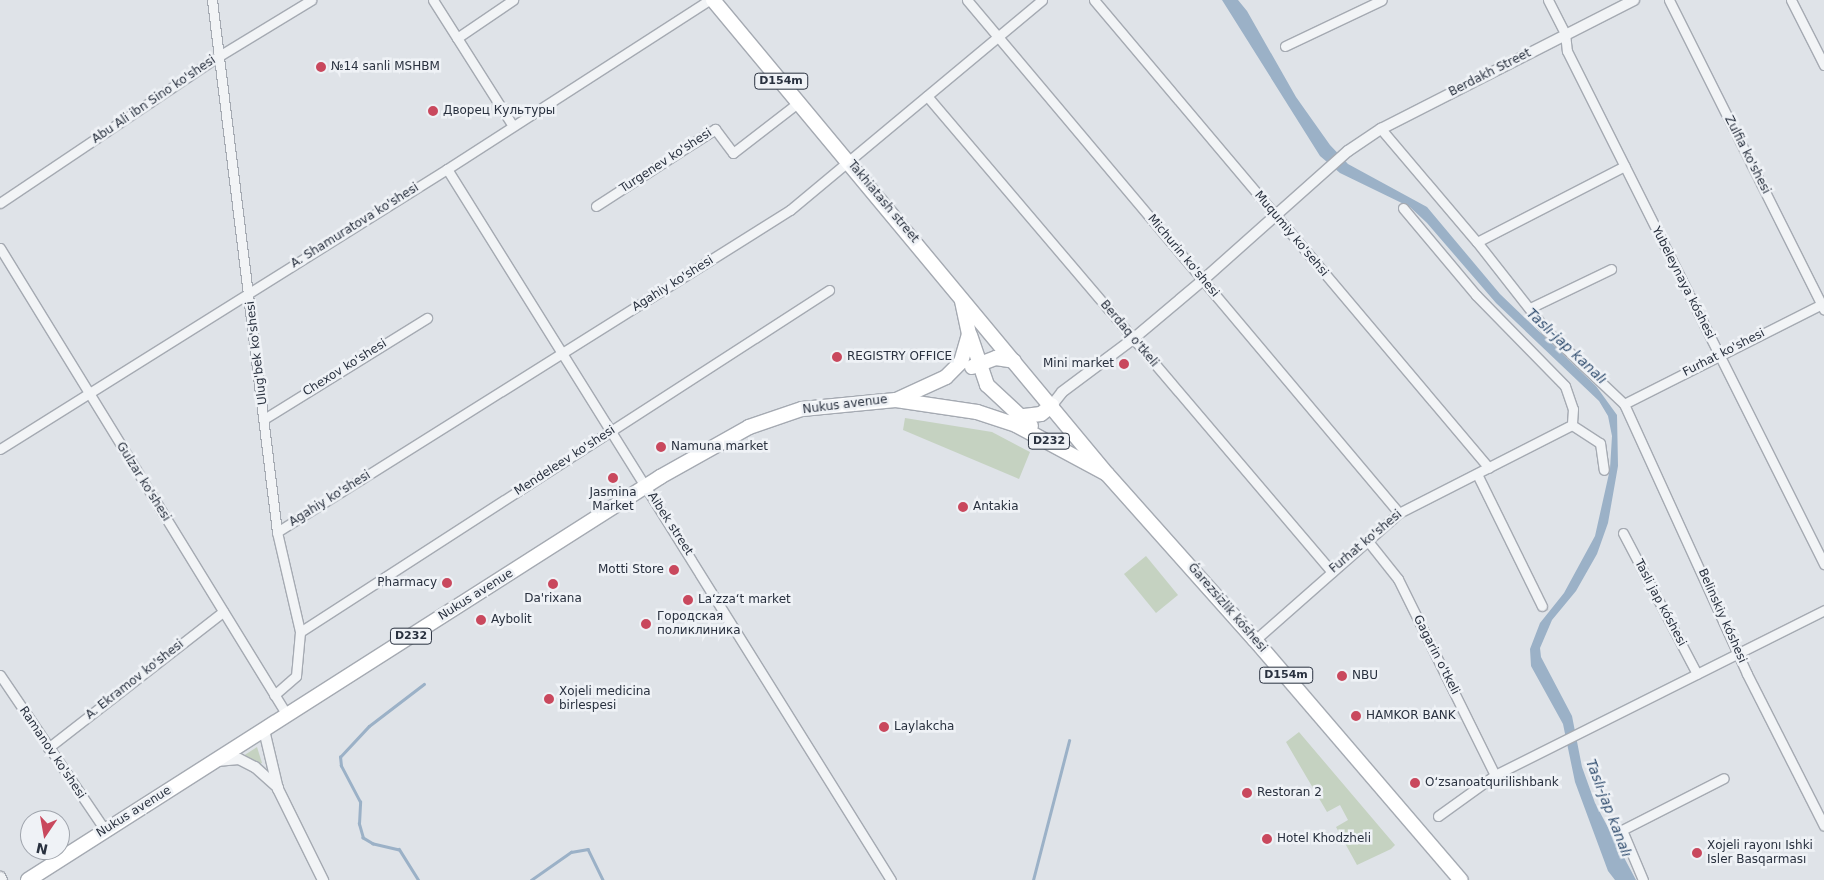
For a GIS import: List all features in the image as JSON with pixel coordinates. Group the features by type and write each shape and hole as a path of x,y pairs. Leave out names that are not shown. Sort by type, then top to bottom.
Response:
{"main road":[{"name":"Takhiatash street","path":"713,0 1052,405"},
{"path":"960,296 979,364 987,385 1020,417 1051,442"},
{"path":"946,377 961,362 970,334"},
{"path":"896,400 946,377 996,358 1014,361"},
{"name":"D232","path":"896,400 987,416 1016,425 1051,442 1107,474"},
{"name":"Nukus avenue","path":"28,880 646,487 749,427 802,409 896,400"},
{"name":"D232","path":"987,416 1020,417 1040,414 1052,405"},
{"name":"Ǵarezsizlik kóshesi","path":"1052,405 1107,474 1255,640 1461,880"}],"street":[{"name":"Ulug'bek ko'shesi","path":"212,0 250,292 277,532 300,632 296,676 274,695"},
{"name":"Abu Ali ibn Sino ko'shesi","path":"0,203 219,56 311,0"},
{"path":"433,0 513,126"},
{"path":"458,38 513,0"},
{"name":"A. Shamuratova ko'shesi","path":"0,449 447,169 709,0"},
{"name":"Michurin ko'shesi","path":"967,0 1399,512"},
{"name":"Agahiy ko'shesi","path":"277,532 562,355 790,210 850,162 1042,0"},
{"name":"Muqumiy ko'sehsi","path":"1094,0 1489,468"},
{"path":"1286,46 1382,0"},
{"name":"Yubeleynaya kóshesi","path":"1548,0 1565,33 1567,51 1824,564"},
{"name":"Berdakh Street","path":"1052,405 1062,392 1133,339 1203,280 1348,151 1381,129 1565,33 1634,0"},
{"name":"Zulfia ko'shesi","path":"1669,0 1823,306"},
{"path":"1792,0 1824,64"},
{"name":"Berdaq o'tkeli","path":"927,96 1332,572"},
{"name":"Turgenev ko'shesi","path":"596,206 716,129 733,153 799,102"},
{"path":"1381,129 1477,242 1546,330 1624,404"},
{"path":"1477,242 1625,166"},
{"name":"Aibek street","path":"447,169 892,880"},
{"path":"1402,208 1476,294 1565,386 1573,409 1572,425 1600,443 1604,470"},
{"name":"Gulzar ko'shesi","path":"0,248 287,715"},
{"path":"1530,308 1611,269"},
{"name":"Mendeleev ko'shesi","path":"300,632 828,290"},
{"name":"Furhat ko'shesi","path":"1624,404 1720,355 1823,306"},
{"name":"Chexov ko'shesi","path":"264,419 426,318"},
{"name":"Belinskiy kóshesi","path":"1624,404 1740,652 1758,697 1824,826"},
{"name":"Furhat ko'shesi","path":"1255,640 1399,512 1572,425"},
{"path":"1477,474 1542,606"},
{"name":"Tasli jap kóshesi","path":"1623,533 1697,674"},
{"name":"Gagarin o'tkeli","path":"1368,540 1398,579 1496,775"},
{"path":"1438,816 1496,775 1824,610"},
{"name":"A. Ekramov ko'shesi","path":"48,748 223,612"},
{"name":"Ramanov ko'shesi","path":"0,675 105,830"},
{"path":"264,730 278,789 323,880"},
{"path":"214,762 239,759 255,767 278,789"},
{"path":"1643,880 1622,830 1724,778"},
{"path":"0,876 2,880"}],"green space":[{"path":"905,418 992,432 1030,452 1019,479 903,430"},
{"path":"1146,556 1178,595 1156,613 1124,574"},
{"path":"1299,732 1395,845 1391,849 1357,865 1336,827 1348,820 1340,805 1327,812 1286,742"},
{"path":"257,747 262,763 258,765 243,756"}],"water":[{"path":"1222,0 1238,0 1247,11 1296,97 1330,145 1348,164 1427,207 1500,294 1596,386 1617,415 1618,466 1608,523 1597,554 1576,591 1552,620 1540,648 1541,657 1572,716 1582,767 1595,803 1636,880 1615,880 1608,871 1575,782 1563,724 1531,666 1530,649 1540,623 1564,593 1595,536 1610,469 1612,436 1608,416 1599,401 1496,303 1427,223 1410,207 1340,173 1320,156"}],"waterway":[{"path":"418,880 399,850 373,844 363,838 359,824 360,802 341,766 340,757 369,726 424,684"},
{"path":"1033,880 1069,741"},
{"path":"531,880 571,852 588,849 603,880"}],"place":[{"name":"№14 sanli MSHBM","path":"321,67"},
{"name":"Дворец Культуры","path":"433,111"},
{"name":"REGISTRY OFFICE","path":"837,357"},
{"name":"Mini market","path":"1124,364"},
{"name":"Namuna market","path":"661,447"},
{"name":"Jasmina Market","path":"613,478"},
{"name":"Antakia","path":"963,507"},
{"name":"Motti Store","path":"674,570"},
{"name":"Pharmacy","path":"447,583"},
{"name":"Da'rixana","path":"553,584"},
{"name":"Laʻzzaʻt market","path":"688,600"},
{"name":"Aybolit","path":"481,620"},
{"name":"Городская поликлиника","path":"646,624"},
{"name":"NBU","path":"1342,676"},
{"name":"Xojeli medicina birlespesi","path":"549,699"},
{"name":"HAMKOR BANK","path":"1356,716"},
{"name":"Laylakcha","path":"884,727"},
{"name":"Oʻzsanoatqurilishbank","path":"1415,783"},
{"name":"Restoran 2","path":"1247,793"},
{"name":"Hotel Khodzheli","path":"1267,839"},
{"name":"Xojeli rayonı Ishki Isler Basqarması","path":"1697,853"}],"water label":[{"name":"Taslı-jap kanalı","path":"1567,346"},
{"name":"Taslı-jap kanalı","path":"1609,808"}]}
